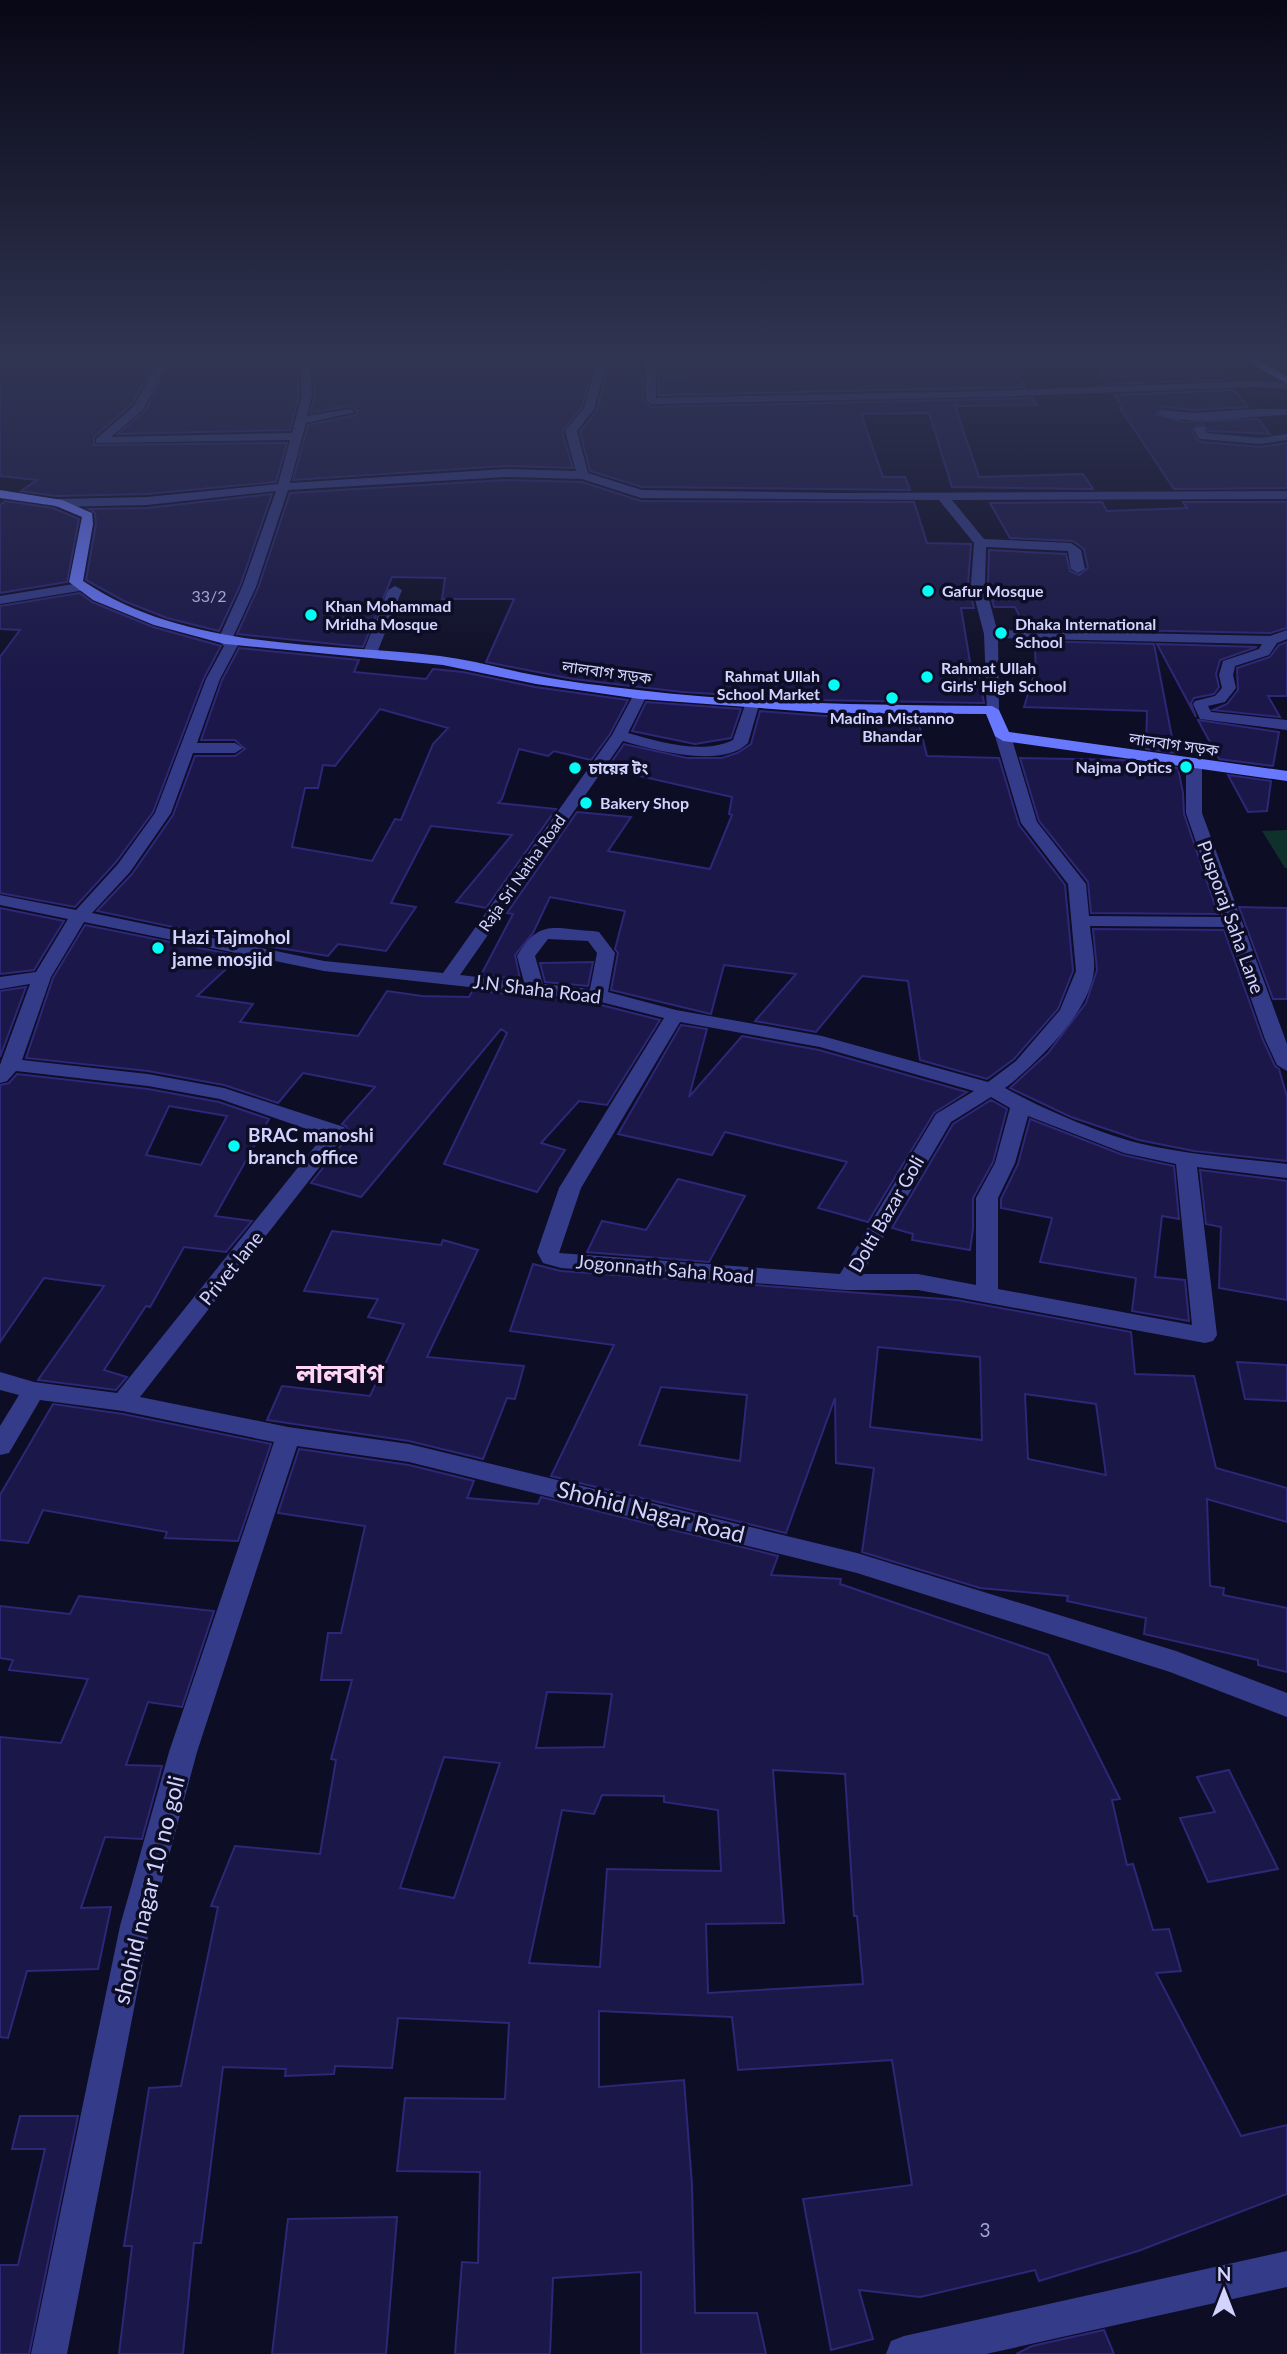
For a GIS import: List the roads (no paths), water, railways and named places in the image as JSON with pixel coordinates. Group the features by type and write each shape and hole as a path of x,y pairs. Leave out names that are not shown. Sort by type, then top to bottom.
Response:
{"street":[{"path":"5,1071 42,977 78,918 124,868 163,813 249,587 286,470"},
{"path":"582,470 583,475"},
{"path":"56,503 147,501 281,487 505,473 583,475 641,494 1287,495"},
{"path":"0,495 56,503 82,511 88,516 87,537 76,573 76,582 80,587 0,600"},
{"path":"942,496 980,543 978,584 991,634 992,710 1003,736"},
{"path":"980,543 1071,547 1075,550 1078,569"},
{"name":"লালবাগ সড়ক","path":"80,587 97,597 159,622 228,643 443,661 536,680 640,695 752,705 826,709 992,710"},
{"path":"370,653 395,590"},
{"path":"991,634 1272,640 1287,634"},
{"path":"1272,640 1264,652 1228,664 1226,674 1229,688 1220,699 1200,704 1205,716 1217,719 1287,725"},
{"name":"Raja Sri Natha Road","path":"448,979 620,735 640,695"},
{"path":"620,735 660,747 720,752 740,743 752,705"},
{"name":"লালবাগ সড়ক","path":"1003,736 1287,776"},
{"name":"Dolti Bazar Goli","path":"846,1282 943,1118 991,1089 1023,1065 1069,1012 1085,971 1077,884 1029,823 1003,736"},
{"path":"188,748 235,748"},
{"name":"Pusporaj Saha Lane","path":"1194,765 1194,813 1275,1039 1287,1065"},
{"name":"J.N Shaha Road","path":"0,900 324,966 598,995 674,1015 822,1042 991,1089"},
{"path":"1080,921 1233,922"},
{"path":"536,987 526,956 536,939 544,934 593,936 606,953 598,995"},
{"path":"0,983 42,977"},
{"name":"Jogonnath Saha Road","path":"674,1015 570,1188 548,1252 551,1258 561,1261 846,1282"},
{"name":"Privet lane","path":"5,1071 148,1080 224,1094 337,1132 123,1402"},
{"path":"991,1089 1021,1106 1131,1148 1186,1159 1287,1171"},
{"path":"988,1294 987,1198 1005,1163 1021,1106"},
{"name":"Dolti Bazar Goli","path":"846,1282 918,1282 1205,1335 1186,1159"},
{"name":"Shohid Nagar Road","path":"0,1381 34,1391 123,1402 288,1436 409,1453 857,1563 1175,1662 1287,1705"},
{"path":"0,1446 34,1391"},
{"name":"shohid nagar 10 no goli","path":"50,2354 135,1926 183,1752 288,1436"},
{"path":"904,2354 1287,2269"}],"place":[{"name":"Gafur Mosque","path":"928,591"},
{"name":"Khan Mohammad Mridha Mosque","path":"311,615"},
{"name":"Dhaka International School","path":"1001,633"},
{"name":"Rahmat Ullah Girls' High School","path":"927,677"},
{"name":"Rahmat Ullah School Market","path":"834,685"},
{"name":"Madina Mistanno Bhandar","path":"892,698"},
{"name":"Najma Optics","path":"1186,767"},
{"name":"চায়ের টং","path":"575,768"},
{"name":"Bakery Shop","path":"586,803"},
{"name":"Hazi Tajmohol jame mosjid","path":"158,948"},
{"name":"BRAC manoshi branch office","path":"234,1146"}],"district":[{"name":"লালবাগ","path":"340,1374"}]}
